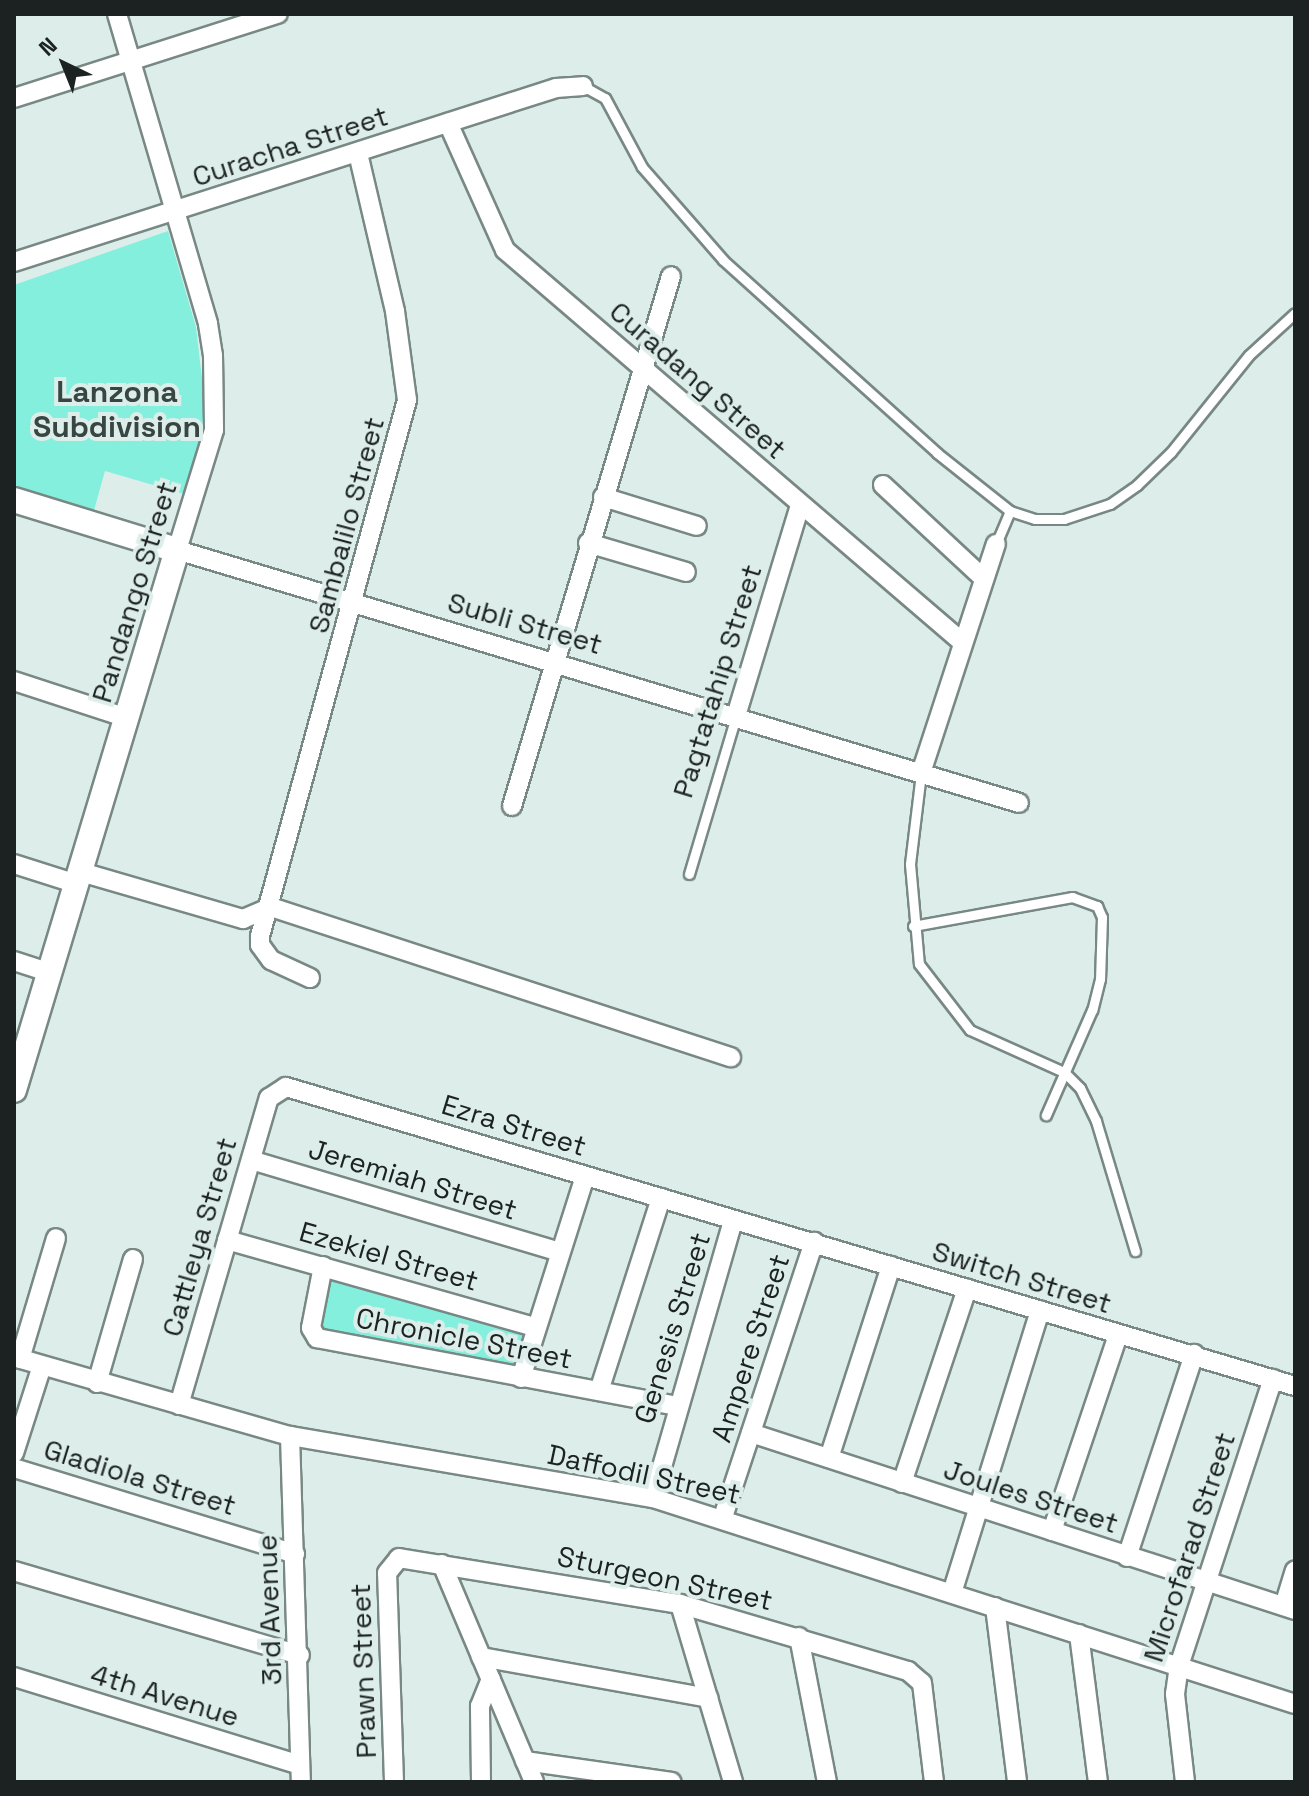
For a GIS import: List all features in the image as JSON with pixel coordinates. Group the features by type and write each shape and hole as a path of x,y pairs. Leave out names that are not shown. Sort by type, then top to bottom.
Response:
{"street":[{"name":"Pandango Street","path":"14,1090 18,1064 50,973 214,430 216,392 208,324 117,14"},
{"path":"14,98 278,14"},
{"name":"Curacha Street","path":"14,262 556,88 583,86"},
{"name":"Curadang Street","path":"448,123 505,250 962,642"},
{"name":"Sambalilo Street","path":"310,978 271,960 260,945 355,605 407,400 404,356 358,153"},
{"path":"512,806 552,662 671,276"},
{"path":"883,485 983,578"},
{"path":"603,497 697,526"},
{"name":"Subli Street","path":"14,500 1019,803"},
{"name":"Pagtatahip Street","path":"736,716 800,505"},
{"path":"588,543 686,572"},
{"path":"921,773 996,544"},
{"path":"14,681 127,718"},
{"path":"14,864 243,919 271,907 731,1057"},
{"path":"14,961 50,973"},
{"name":"Ezra Street","path":"279,1088 292,1087 733,1220"},
{"name":"Cattleya Street","path":"179,1405 269,1098 279,1088"},
{"name":"Jeremiah Street","path":"251,1160 560,1252"},
{"path":"521,1378 585,1176"},
{"path":"599,1391 661,1198"},
{"name":"Switch Street","path":"733,1220 1295,1386"},
{"name":"Genesis Street","path":"653,1498 676,1406 733,1220"},
{"path":"17,1358 56,1238"},
{"name":"Ezekiel Street","path":"227,1240 535,1327"},
{"name":"Ampere Street","path":"723,1517 814,1242"},
{"path":"97,1383 133,1259"},
{"name":"Chronicle Street","path":"323,1266 311,1328 317,1338 676,1406"},
{"path":"829,1458 891,1266"},
{"path":"902,1483 967,1289"},
{"path":"952,1593 1040,1310"},
{"path":"1052,1531 1118,1335"},
{"path":"1127,1557 1194,1354"},
{"name":"Daffodil Street","path":"17,1358 290,1436 653,1498 723,1517 1295,1704"},
{"path":"14,1453 42,1366"},
{"name":"Microfarad Street","path":"1185,1782 1175,1694 1179,1666 1273,1379"},
{"name":"Joules Street","path":"751,1433 1290,1608"},
{"name":"3rd Avenue","path":"290,1436 300,1655 300,1774"},
{"name":"Gladiola Street","path":"14,1468 295,1554"},
{"name":"Sturgeon Street","path":"393,1561 442,1564 680,1604 799,1637 919,1678 934,1782"},
{"name":"Prawn Street","path":"393,1561 387,1573 394,1782"},
{"path":"442,1564 534,1782"},
{"path":"14,1571 300,1655"},
{"path":"1290,1608 1295,1571"},
{"path":"680,1604 733,1782"},
{"path":"995,1607 1017,1782"},
{"path":"1079,1634 1098,1782"},
{"path":"799,1637 827,1782"},
{"path":"481,1657 708,1698"},
{"name":"4th Avenue","path":"14,1677 300,1774"},
{"path":"481,1782 480,1706 491,1679"},
{"path":"525,1761 672,1782"}],"lane":[{"path":"583,86 605,98 642,167 723,260 937,453 1010,511 1035,519 1064,519 1119,498 1171,452 1249,355 1295,313"},
{"path":"996,544 1010,511"},
{"name":"Pagtatahip Street","path":"689,874 736,716"},
{"path":"921,773 911,824 913,926 919,964 960,1021 985,1038 1064,1072 1080,1088 1096,1121 1135,1251"},
{"path":"913,926 1072,897 1097,906 1102,926 1100,979 1046,1115"}],"green space":[{"path":"168,231 196,327 204,396 202,434 184,494 105,471 93,514 14,489 14,285"},
{"path":"329,1276 525,1329 512,1372 316,1333"}],"district":[{"name":"Lanzona Subdivision","path":"117,409"}]}
